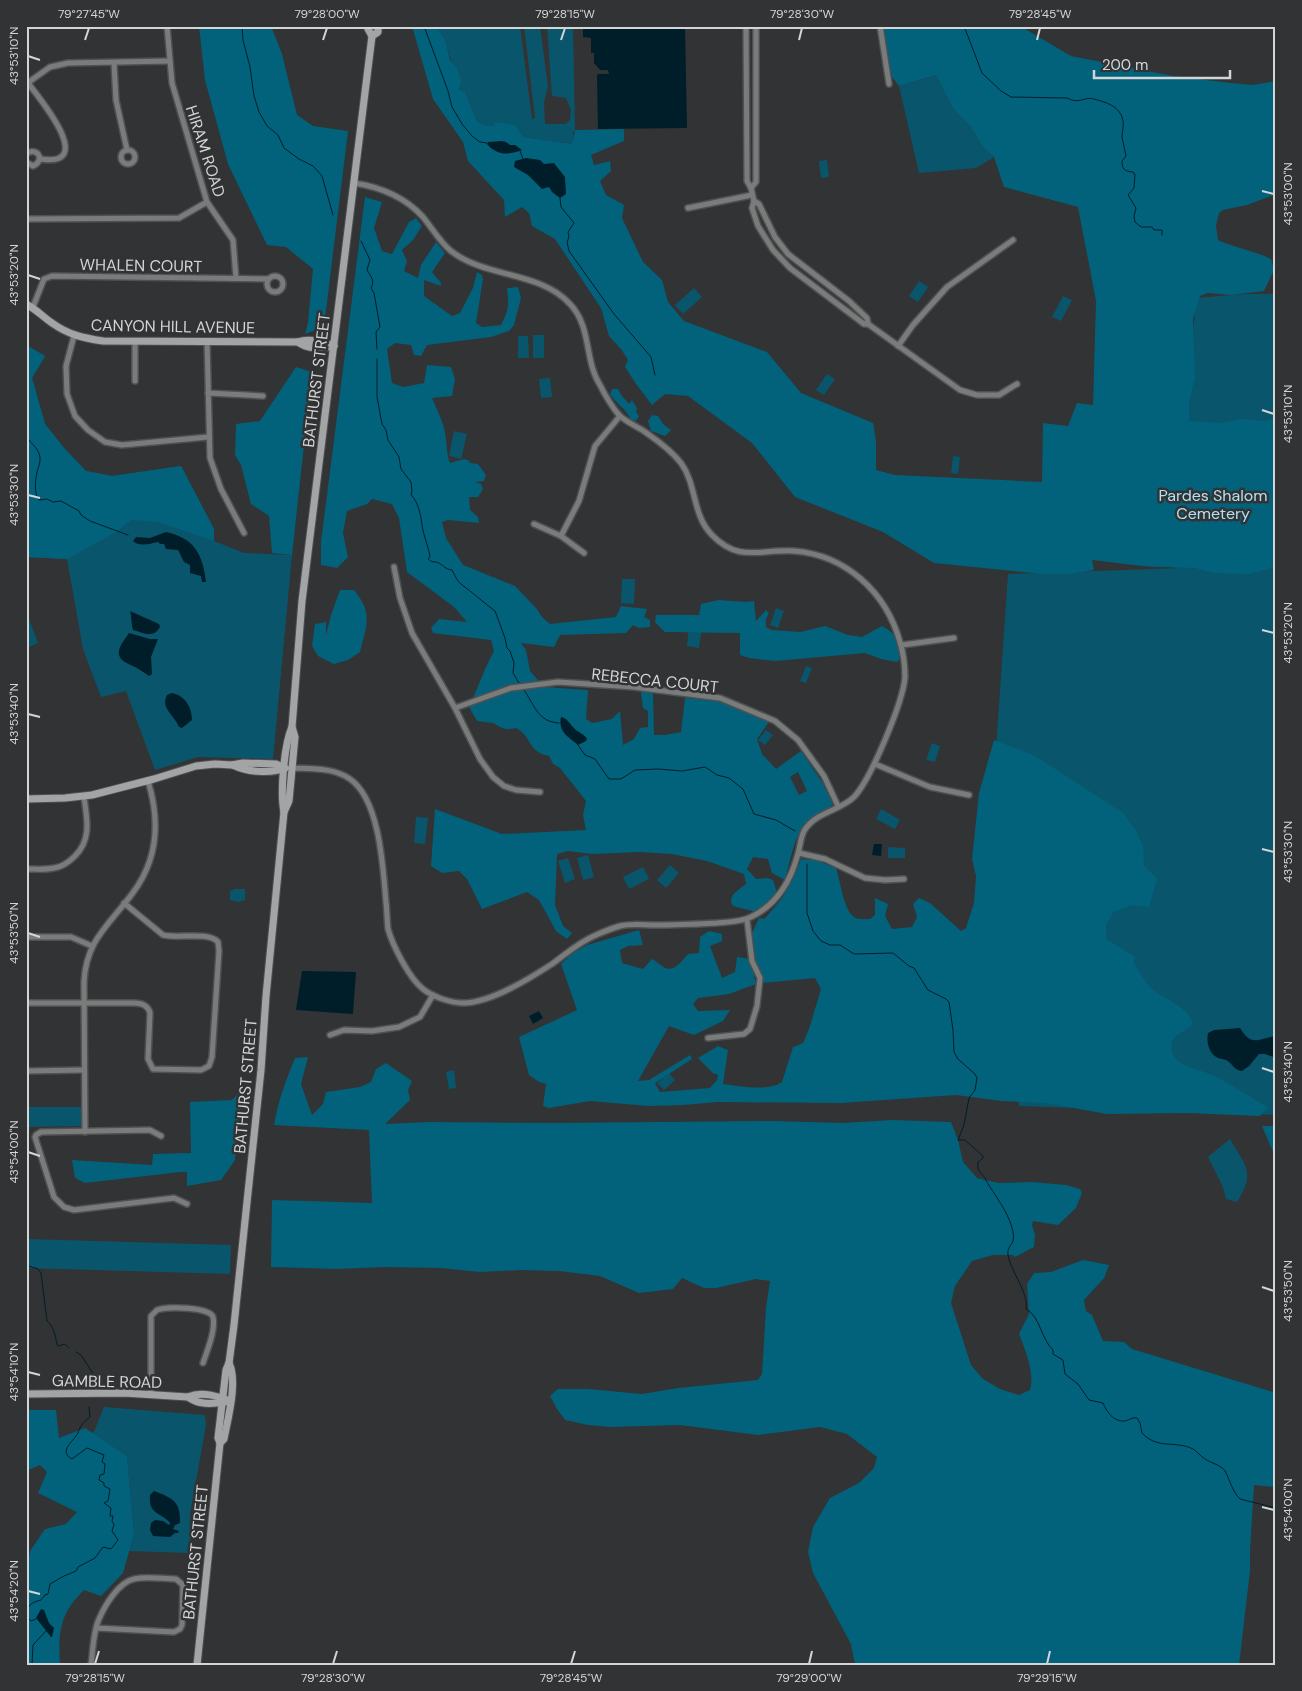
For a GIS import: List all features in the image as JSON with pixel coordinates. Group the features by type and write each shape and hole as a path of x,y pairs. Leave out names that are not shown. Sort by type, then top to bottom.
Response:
{"main road":[{"name":"BATHURST STREET","path":"197,1665 220,1443 218,1438 222,1400 226,1370 229,1362 262,1070 266,996 284,812 281,800 288,768 288,736 292,727 302,601 372,36 368,30 369,26"},
{"name":"BATHURST STREET","path":"372,36 378,32 378,26"},
{"name":"CANYON HILL AVENUE","path":"30,306 51,323 74,336 103,341 298,342 304,340 322,342 334,346"},
{"path":"26,799 84,797 148,781 196,766 232,765 242,770 268,771 288,768"},
{"name":"BATHURST STREET","path":"220,1443 224,1439 230,1401 233,1371 229,1362"},
{"name":"GAMBLE ROAD","path":"26,1394 151,1394 188,1396 195,1394 215,1396 222,1400 230,1401"}],"street":[{"name":"HIRAM ROAD","path":"167,26 172,83 207,202 233,240 236,278"},
{"path":"746,26 747,181 753,198 752,208 765,238 773,250 790,268 864,324 868,324 960,390 977,395 999,395 1017,384"},
{"path":"751,188 756,182 756,26"},
{"path":"880,26 889,84"},
{"path":"40,159 55,161 59,159 65,144 62,132 42,101 27,83 50,67 68,63 170,61"},
{"path":"114,63 116,100 127,150"},
{"path":"747,77 756,77"},
{"path":"747,133 756,132"},
{"path":"26,154 30,151 35,151 39,154 40,159"},
{"path":"26,162 33,166 40,159"},
{"path":"288,768 336,772 350,779 363,792 371,811 382,858 388,929 396,949 410,974 424,990 444,1000 460,1003 478,1001 511,988 550,966 582,942 597,934 623,925 674,925 747,920 770,906 789,880 799,853 803,833 813,820 849,802 857,794 875,764 900,699 905,676 902,645 892,617 871,588 847,566 822,556 794,551 749,553 731,550 715,539 703,526 696,509 691,485 682,464 649,434 620,416 597,381 588,339 580,315 566,299 550,289 467,261 450,250 422,217 402,200 369,185 354,183"},
{"path":"688,208 753,198 760,204 775,237 788,254 849,301 867,318 868,324"},
{"path":"26,220 179,218 207,202"},
{"path":"898,346 913,325 947,287 1013,240"},
{"path":"790,268 797,262"},
{"name":"WHALEN COURT","path":"30,306 44,279 52,276 269,279"},
{"path":"843,307 849,301"},
{"path":"74,336 66,366 67,394 75,416 88,430 106,442 122,446 208,437"},
{"path":"135,341 135,381"},
{"path":"207,341 208,437 212,467 244,533"},
{"path":"208,393 263,396"},
{"path":"561,536 579,501 595,446 620,416"},
{"path":"534,524 561,536 584,553"},
{"path":"394,568 400,598 412,633 455,708 480,759 493,777 504,786 516,790 540,792"},
{"path":"902,645 954,638"},
{"name":"REBECCA COURT","path":"455,708 511,688 558,682 634,687 720,698 775,722 798,740 824,776 838,806"},
{"path":"875,764 930,787 968,795"},
{"path":"85,1132 84,971 92,946 141,881 147,870 154,844 156,816 148,781"},
{"path":"26,869 47,869 59,866 72,859 81,850 88,829 84,797"},
{"path":"799,853 825,859 865,878 904,879"},
{"path":"26,1003 139,1003 148,1007 150,1013 148,1059 153,1069 201,1070 209,1066 212,1057 218,942 210,937 170,937 163,935 124,903"},
{"path":"708,1038 744,1034 750,1029 758,1006 760,978 752,962 747,920"},
{"path":"26,937 71,937 92,946"},
{"path":"330,1035 344,1030 372,1031 399,1027 420,1017 434,995"},
{"path":"26,1070 84,1070"},
{"path":"161,1136 150,1130 41,1132 36,1135 36,1141 54,1198 64,1207 74,1210 174,1198 187,1204"},
{"path":"151,1394 152,1316 156,1310 166,1308 205,1310 211,1314 213,1318 212,1336 203,1363"},
{"path":"92,1665 96,1628 98,1619 116,1590 127,1581 140,1578 176,1579 183,1585 182,1625 180,1629 174,1632 96,1628"}],"green space":[{"path":"199,26 271,26 282,54 297,115 313,126 348,131 324,327 305,334 308,323 313,269 286,247 267,245 228,164 205,80"},
{"name":"Pardes Shalom Cemetery","path":"412,26 439,26 438,28 446,42 450,61 457,68 461,83 458,90 465,92 477,121 483,125 494,126 495,122 515,125 523,137 572,144 575,130 624,129 624,141 591,155 594,165 610,161 611,171 600,181 606,195 624,205 622,218 643,262 662,280 668,302 684,321 767,352 801,393 873,423 876,441 876,470 895,475 1042,482 1043,423 1068,426 1077,403 1093,405 1096,301 1078,207 1004,187 994,157 983,147 971,127 954,110 936,75 899,86 892,77 882,26 1020,26 1071,56 1173,76 1253,85 1276,81 1276,194 1247,205 1223,210 1219,213 1216,226 1218,240 1271,259 1274,270 1264,291 1231,295 1208,293 1200,296 1193,319 1195,377 1189,402 1189,421 1220,423 1244,419 1262,421 1276,419 1276,567 1248,574 1215,573 1195,568 1142,566 1092,560 1094,570 1068,574 1043,574 934,563 883,532 795,497 752,443 688,396 665,394 652,405 625,367 628,360 609,336 601,308 555,239 532,226 529,213 522,207 505,217 504,200 468,161 463,142 433,99"},
{"path":"439,26 479,26 489,29 493,26 520,26 532,119 535,118 524,26 540,26 548,87 544,102 545,124 565,124 570,120 571,110 566,98 552,96 547,26 573,26 575,130 573,133 573,144 523,137 495,123 494,126 483,125 477,121 465,92 458,91 446,42 438,28"},
{"path":"936,75 954,110 971,127 983,147 994,157 976,168 919,173 899,86"},
{"path":"827,160 829,177 821,178 819,161"},
{"path":"365,197 382,202 374,228 382,251 392,254 409,222 416,218 422,226 413,240 402,250 407,261 404,271 418,278 421,265 436,242 445,253 432,272 441,283 441,286 424,280 424,296 452,316 460,313 473,288 477,272 482,275 483,279 476,323 482,327 501,325 508,307 507,288 518,287 521,298 514,325 509,331 491,337 427,345 421,356 414,355 411,345 395,343 387,349 392,383 403,387 424,383 427,365 451,367 455,379 452,396 432,398 444,428 450,463 464,459 468,460 470,463 478,464 486,475 484,481 475,482 481,484 483,489 478,497 469,497 470,510 478,517 479,523 448,520 442,522 446,538 463,565 515,586 550,624 616,617 621,606 647,609 644,617 650,620 650,627 639,628 633,625 626,633 560,635 554,647 521,643 526,650 530,671 544,687 588,690 586,719 592,723 612,719 620,711 623,745 634,739 640,728 648,727 648,711 643,708 641,693 643,691 652,691 653,694 654,735 681,732 685,698 720,701 769,722 757,739 762,754 776,769 801,751 822,782 833,804 810,819 800,831 785,880 772,873 768,859 753,857 747,869 756,879 768,878 773,880 777,893 773,901 756,912 733,906 731,902 732,896 746,884 744,874 707,861 672,854 640,852 592,854 568,851 557,854 555,905 563,926 572,933 567,939 556,931 539,900 527,892 482,909 467,879 459,871 442,873 431,866 435,809 502,834 586,830 583,815 586,801 560,768 553,764 549,756 537,751 521,731 516,728 505,729 493,723 477,721 469,707 494,651 491,640 433,633 431,628 439,619 467,622 454,607 407,572 399,518 392,504 372,499 367,504 347,511 343,533 348,557 337,568 321,565 321,542","holes":["798,772 807,791 799,795 790,777"]},
{"path":"919,281 928,287 918,302 909,296"},
{"path":"694,288 702,297 683,314 675,305"},
{"name":"Pardes Shalom Cemetery","path":"1245,294 1276,294 1276,1115 1019,1106 995,763 1008,574 1181,568 1142,566 1186,419 1196,298"},
{"path":"1063,296 1072,300 1061,321 1052,317"},
{"path":"533,335 544,335 544,358 533,358"},
{"path":"518,336 528,336 529,358 518,358"},
{"path":"26,345 45,356 32,378 45,424 86,471 112,476 181,466 214,529 214,541 244,553 292,555 273,759 198,757 155,770 126,691 101,697 83,649 67,559 26,557"},
{"path":"26,345 45,356 32,378 45,424 86,471 112,476 181,466 214,529 214,541 159,522 131,520 116,532 67,559 26,557"},
{"path":"296,367 312,372 292,555 272,553 269,516 251,504 241,465 235,455 236,424 260,421"},
{"path":"827,374 835,379 824,395 816,390"},
{"path":"550,378 552,397 541,398 539,379"},
{"path":"612,389 618,389 629,404 632,400 639,416 636,421 631,420 627,413 612,398 610,394"},
{"path":"652,415 658,416 663,424 671,430 665,436 651,431 648,421"},
{"path":"454,431 467,434 461,459 449,456"},
{"path":"953,456 960,457 958,474 951,473"},
{"path":"622,579 635,579 634,604 621,603"},
{"path":"340,590 354,590 364,606 367,620 360,652 348,660 334,664 318,656 312,646 315,624 326,622 326,635"},
{"path":"718,600 754,601 756,621 766,610 769,613 766,619 766,627 772,630 800,632 825,626 848,635 862,637 882,626 895,636 899,643 899,660 897,662 881,659 865,653 775,661 749,658 740,655 740,633 665,632 655,622 656,615 699,615 701,604"},
{"path":"776,608 784,611 778,628 770,625"},
{"path":"26,611 38,643 26,648"},
{"path":"689,624 702,626 699,648 687,646"},
{"path":"806,666 812,668 806,683 800,681"},
{"path":"766,730 773,735 765,745 758,740"},
{"path":"994,740 1035,756 1123,813 1135,829 1143,846 1144,866 1157,878 1149,907 1132,905 1113,912 1106,925 1106,939 1135,957 1133,962 1151,988 1180,1007 1190,1017 1193,1023 1177,1035 1171,1044 1174,1056 1178,1061 1221,1080 1268,1107 1260,1116 1187,1113 1107,1114 1046,1103 1001,1101 956,1095 841,1103 717,1102 648,1106 590,1101 549,1108 543,1106 546,1084 539,1082 529,1075 519,1037 577,1010 561,964 573,953 587,945 639,930 643,945 628,946 620,950 622,963 643,969 652,959 666,968 674,968 688,954 699,953 700,937 709,931 722,934 722,941 710,946 722,978 735,972 737,957 750,959 756,984 729,994 698,998 693,1004 698,1011 730,1010 723,1021 694,1035 669,1026 638,1081 649,1080 690,1055 692,1059 655,1083 660,1092 710,1088 717,1080 718,1075 713,1073 698,1058 718,1046 728,1050 723,1084 762,1088 782,1082 793,1047 803,1043 809,1029 821,989 815,978 762,983 753,964 752,933 759,918 764,919 782,898 794,877 801,859 816,860 836,868 848,908 856,918 870,919 875,915 875,898 888,904 885,916 892,929 912,927 917,917 913,904 919,898 930,903 961,931 966,928 974,903 976,876 972,859 979,793"},
{"path":"932,743 940,746 935,762 926,760"},
{"path":"881,809 900,820 895,829 876,819"},
{"path":"416,817 428,818 425,844 414,843"},
{"path":"888,847 905,848 905,858 888,858"},
{"path":"588,855 594,877 583,880 577,858"},
{"path":"568,858 575,879 565,883 558,861"},
{"path":"670,865 679,873 666,888 657,880"},
{"path":"643,867 649,879 629,889 623,877"},
{"path":"245,889 245,900 239,902 230,900 230,891"},
{"path":"308,1057 301,1084 312,1115 323,1104 326,1092 360,1087 371,1082 376,1069 386,1063 412,1081 408,1090 410,1100 385,1124 430,1122 775,1121 843,1123 892,1120 951,1122 958,1140 963,1162 977,1178 998,1183 1032,1182 1066,1185 1080,1189 1082,1193 1076,1208 1058,1225 1033,1221 1034,1247 1015,1257 1013,1255 993,1255 972,1261 955,1286 951,1303 971,1365 983,1379 1000,1389 1019,1395 1030,1390 1030,1369 1019,1334 1029,1314 1027,1284 1034,1273 1051,1272 1083,1260 1109,1265 1104,1278 1084,1300 1086,1311 1092,1315 1103,1341 1124,1342 1132,1349 1276,1393 1276,1487 1254,1485 1250,1571 1239,1665 855,1665 851,1644 813,1573 808,1552 813,1527 830,1498 859,1483 874,1468 877,1457 847,1434 820,1427 758,1435 680,1425 610,1427 588,1425 565,1420 550,1396 558,1389 588,1389 642,1394 678,1388 758,1380 762,1374 766,1308 770,1281 756,1279 716,1288 704,1288 682,1278 673,1289 639,1293 600,1276 559,1271 480,1272 441,1268 384,1267 337,1269 271,1267 272,1200 372,1203 369,1130 274,1125 283,1091 295,1058"},
{"path":"454,1070 456,1088 449,1089 446,1072"},
{"path":"669,1073 675,1080 664,1090 657,1083"},
{"path":"243,1089 235,1160 221,1180 187,1186 187,1172 85,1183 75,1178 72,1160 152,1165 153,1154 191,1153 190,1102 232,1100"},
{"path":"26,1107 81,1107 81,1126 26,1127"},
{"path":"1262,1126 1276,1126 1276,1159"},
{"path":"1230,1139 1247,1170 1246,1183 1237,1202 1226,1199 1223,1187 1208,1157"},
{"path":"26,1235 28,1239 231,1245 230,1274 26,1268"},
{"path":"104,1407 205,1415 206,1425 190,1514 190,1553 129,1551 134,1534 127,1456 93,1434"},
{"path":"26,1410 56,1410 59,1438 85,1428 127,1456 134,1534 123,1573 101,1596 84,1590 76,1598 65,1615 62,1624 60,1633 60,1665 26,1665 26,1578 30,1551 45,1529 66,1524 77,1512 38,1493 47,1472 40,1465 26,1471"}],"shaded area":[{"path":"583,26 685,26 687,128 598,129 597,76 598,74 609,74 608,70 600,70 594,63 594,53 591,53 591,38 583,37"},
{"path":"502,141 515,145 522,150 503,153 495,151 487,144 488,142"},
{"path":"526,158 540,160 544,164 554,163 565,177 566,194 560,198 549,187 542,189 528,175 514,167 515,161"},
{"path":"166,532 184,538 195,549 205,572 206,582 202,582 201,576 190,573 190,565 184,562 178,550 166,549 164,544 158,542 142,544 133,541 136,537 150,538"},
{"path":"130,611 159,624 160,627 151,634 133,630"},
{"path":"129,633 150,639 158,639 151,657 152,674 149,676 120,658 120,647"},
{"path":"172,693 181,697 191,711 192,720 182,728 179,727 165,704 167,695"},
{"path":"561,717 584,735 587,739 586,741 578,745 567,736 562,730"},
{"path":"874,844 882,844 881,856 872,855"},
{"path":"302,971 356,972 353,1014 296,1010"},
{"path":"539,1011 543,1018 533,1024 529,1016"},
{"path":"1240,1028 1252,1040 1276,1036 1276,1058 1259,1054 1242,1071 1226,1060 1212,1054 1207,1040 1208,1033 1214,1030"},
{"path":"154,1491 175,1502 179,1510 180,1523 175,1525 173,1529 179,1531 170,1537 153,1536 150,1530 151,1523 155,1520 163,1521 169,1525 170,1523 153,1510 151,1506 150,1495"},
{"path":"41,1609 44,1610 49,1623 54,1628 52,1637 36,1618"}],"waterway":[{"path":"242,26 254,96 259,112 267,126 278,135 284,148 313,166 322,176 333,215"},
{"path":"424,26 452,107 472,136 480,142 487,143"},
{"path":"964,26 982,73 1001,91 1011,97 1067,98 1075,101 1091,98 1116,108 1123,121 1122,137 1126,156 1122,161 1122,166 1135,175 1134,188 1128,195 1136,208 1135,222 1141,227 1152,227 1154,230 1162,230 1162,235"},
{"path":"520,151 523,159"},
{"path":"560,198 561,207 574,223 568,232 567,242 569,251 614,314 651,357 655,375"},
{"path":"361,241 370,260 367,270 373,281 371,288 374,293 380,327 376,332 377,349"},
{"path":"377,359 377,397 382,424 386,430 388,440 399,457 401,469 411,482 411,495 416,501 420,513 430,557 428,559 452,570 459,582 495,611 514,663 513,673 519,683"},
{"path":"26,436 40,456 35,483 36,494 39,500 61,501 79,511 81,515 90,521 128,535"},
{"path":"524,690 534,707 546,720 559,723"},
{"path":"578,745 585,755 595,759 609,779 621,779 635,770 682,771 705,767 717,775 729,778 743,789 754,814 776,820 795,831"},
{"path":"807,864 807,913 813,931 821,941 830,945 840,945 854,954 893,953 914,968 928,990 949,1002 954,1052 958,1059 977,1078 975,1090 969,1098 964,1125 958,1140 965,1140 983,1156 978,1162 979,1170 1007,1215 1013,1232 1014,1237 1008,1253 1009,1261 1025,1296 1026,1309 1031,1312 1038,1322 1053,1350 1053,1354 1063,1360 1065,1374 1078,1384 1089,1400 1103,1403 1109,1413 1117,1420 1125,1421 1137,1418 1142,1433 1148,1438 1160,1443 1186,1446 1221,1467 1240,1499 1276,1508"},
{"path":"26,1265 38,1269 41,1273 47,1321 53,1329 58,1346 65,1344 69,1348"},
{"path":"76,1352 81,1355 94,1375"},
{"path":"95,1378 96,1383"},
{"path":"36,1619 31,1621 27,1617 29,1607 48,1594 50,1584 76,1571 78,1567 95,1558 103,1547 111,1549 118,1540 112,1531 114,1524 112,1521 113,1516 110,1516 111,1508 104,1503 108,1501 110,1489 99,1480 100,1475 104,1474 105,1464 102,1462 104,1455 87,1448 72,1459 66,1453 67,1448 82,1425 90,1417 89,1407"},
{"path":"32,1665 33,1645 46,1631"}]}
